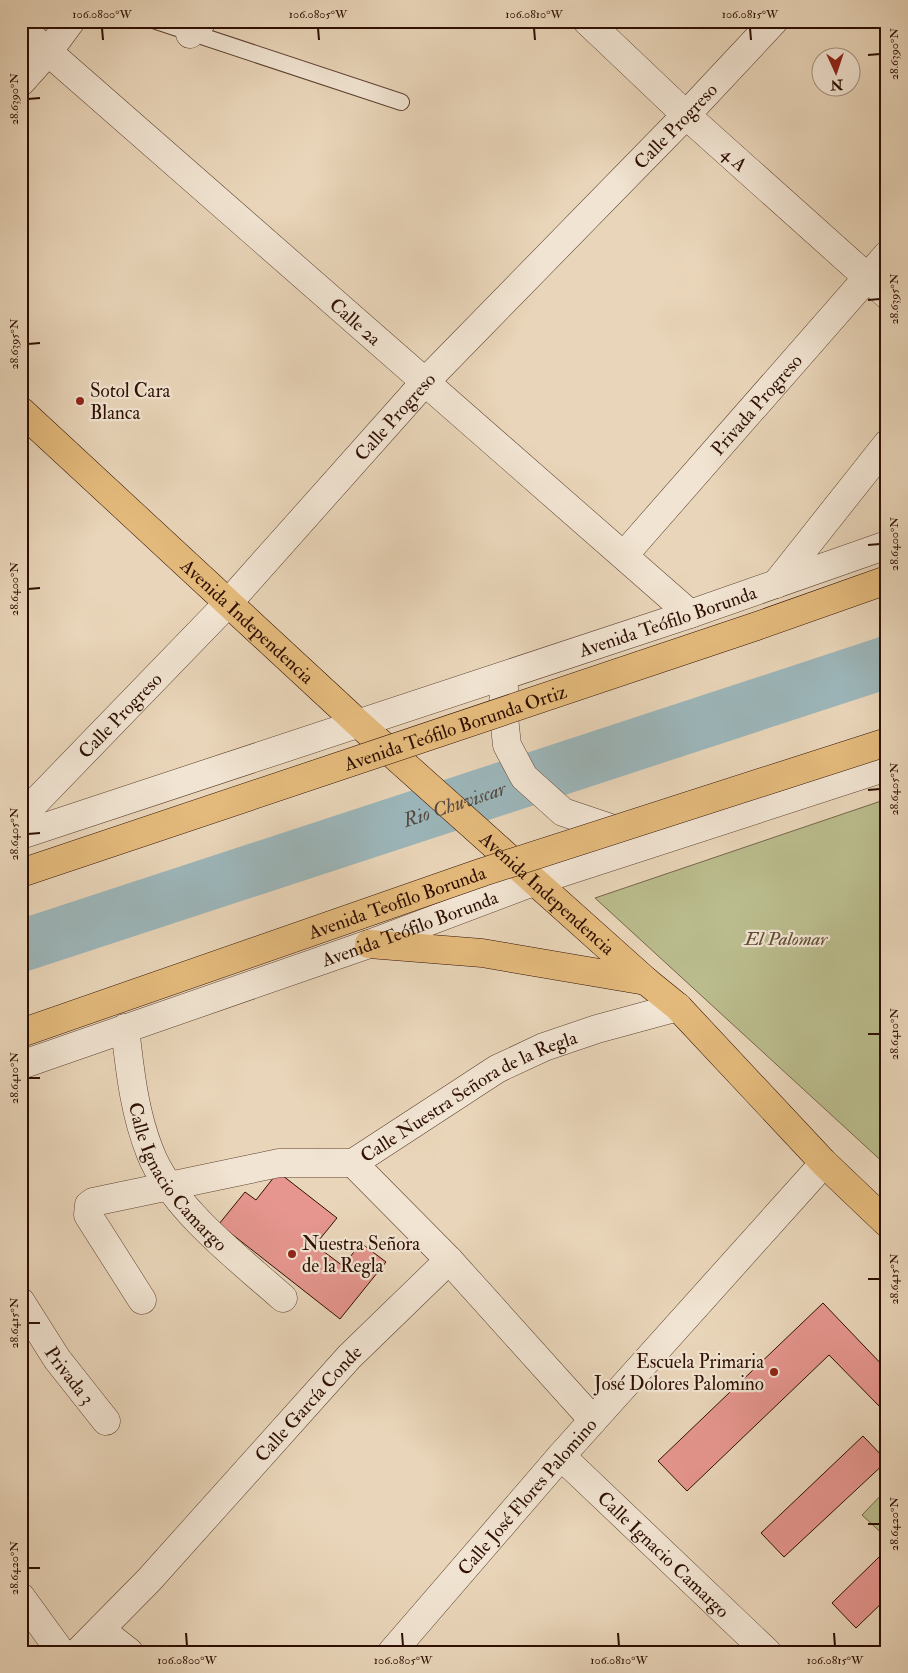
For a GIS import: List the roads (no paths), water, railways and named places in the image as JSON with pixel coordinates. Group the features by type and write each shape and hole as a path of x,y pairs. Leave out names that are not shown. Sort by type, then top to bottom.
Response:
{"main road":[{"name":"Avenida Independencia","path":"21,410 360,724 646,981 678,1007 824,1163 887,1223"},
{"name":"Avenida Teófilo Borunda Ortiz","path":"21,873 758,626 887,580"},
{"name":"Avenida Teofilo Borunda","path":"21,1033 484,872 887,742"},
{"path":"369,944 482,953 646,981"}],"street":[{"path":"21,82 48,52 71,21"},
{"name":"4 A","path":"587,21 686,115 878,286"},
{"name":"Calle Progreso","path":"21,817 229,602 424,383 686,115 774,21"},
{"name":"Calle 2a","path":"21,28 424,383 625,554 690,614"},
{"name":"Privada Progreso","path":"625,554 878,286 887,255"},
{"path":"776,584 887,444"},
{"name":"Avenida Teófilo Borunda","path":"21,835 690,614 887,545"},
{"path":"504,674 503,708 507,745 524,777 563,812 620,832 658,840"},
{"name":"Avenida Teófilo Borunda","path":"21,1065 369,944 536,881 887,767"},
{"name":"Calle Nuestra Señora de la Regla","path":"142,1300 88,1215 88,1209 93,1202 279,1163 353,1163 497,1069 544,1048 597,1029 678,1007"},
{"name":"Calle Ignacio Camargo","path":"125,1028 131,1080 138,1115 150,1153 168,1187 211,1234 283,1298"},
{"path":"353,1163 449,1260 593,1420"},
{"name":"Calle José Flores Palomino","path":"393,1652 561,1456 824,1163"},
{"name":"Calle García Conde","path":"78,1652 102,1630 149,1580 349,1358 449,1260"},
{"name":"Privada 3","path":"21,1302 56,1359 106,1421"},
{"name":"Calle Ignacio Camargo","path":"561,1456 767,1652"},
{"path":"21,1597 61,1652"},
{"path":"102,1630 129,1652"}],"lane":[{"path":"156,21 196,27 401,102"}],"waterway":[{"name":"Rio Chuviscar","path":"21,946 887,662"}],"place":[{"name":"Sotol Cara Blanca","path":"80,401"},
{"name":"Nuestra Señora de la Regla","path":"292,1254"},
{"name":"Escuela Primaria José Dolores Palomino","path":"774,1372"}],"park label":[{"name":"El Palomar","path":"786,938"}]}
